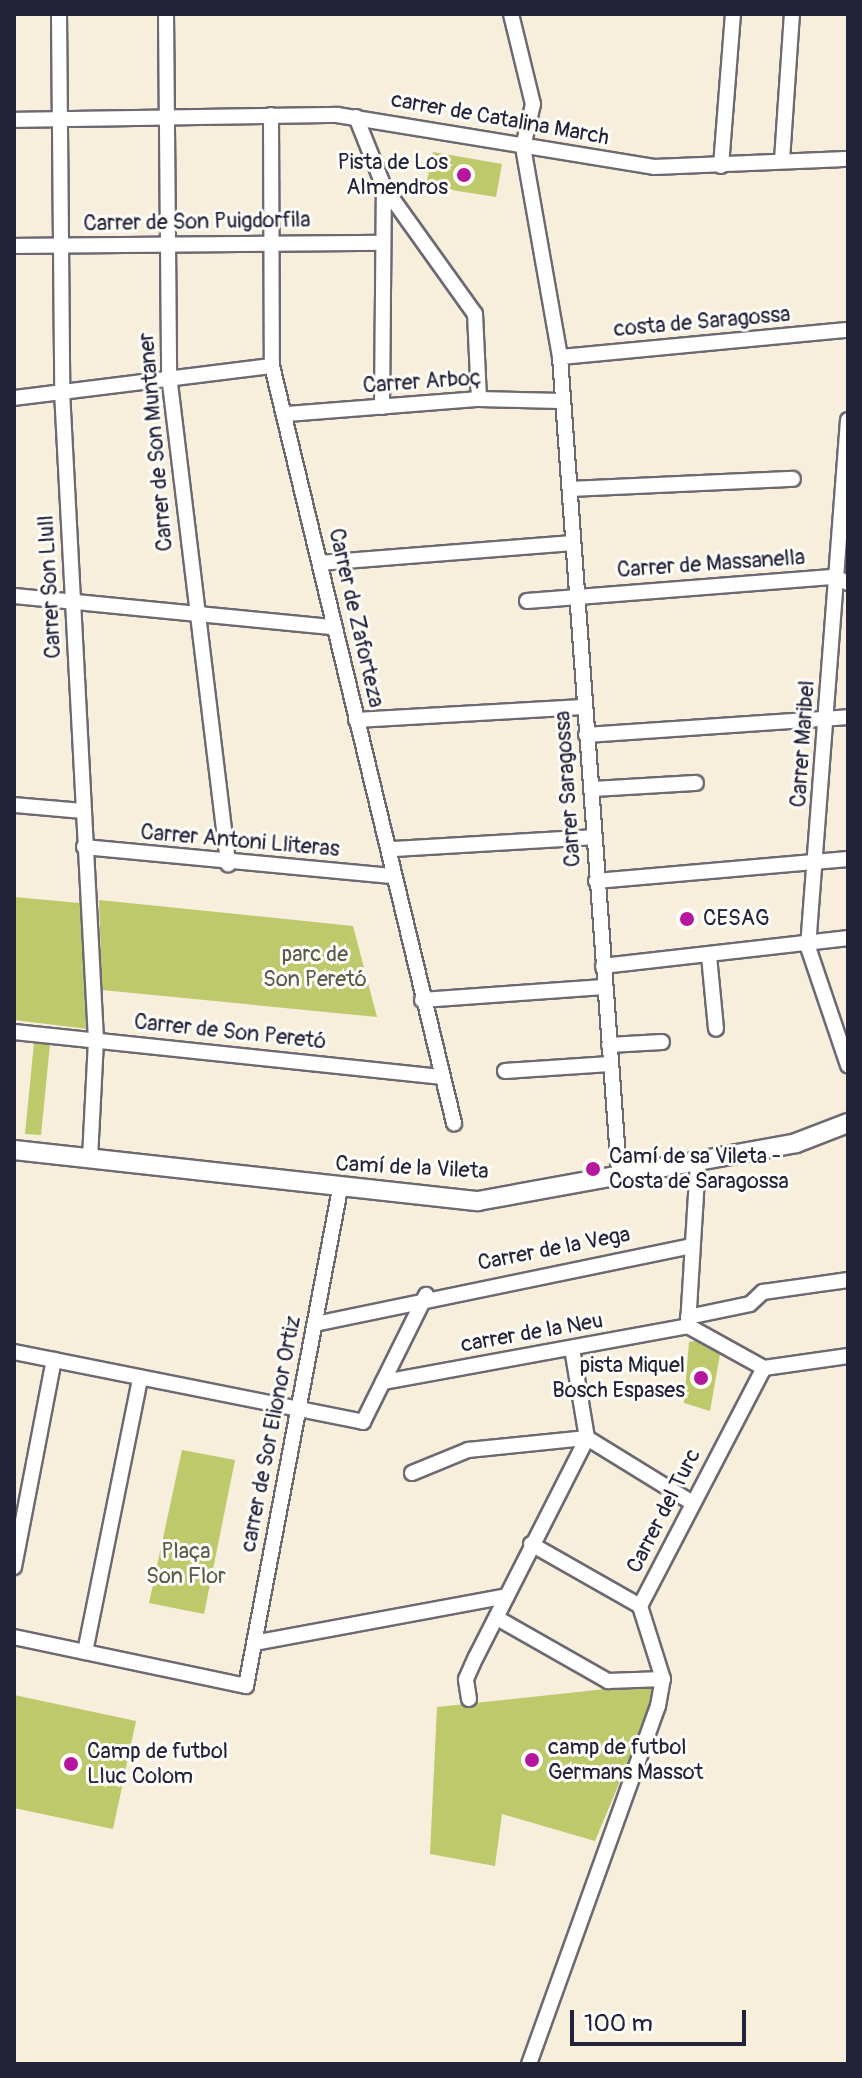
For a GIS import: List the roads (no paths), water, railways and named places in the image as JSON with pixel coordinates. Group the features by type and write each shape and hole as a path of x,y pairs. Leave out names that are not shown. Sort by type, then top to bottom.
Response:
{"street":[{"name":"Carrer Son Llull","path":"59,14 62,391 96,1040 90,1157"},
{"name":"Carrer de Son Muntaner","path":"166,14 169,375 194,613 228,864"},
{"path":"511,14 533,104 523,147 560,357 560,401"},
{"path":"721,166 733,14"},
{"path":"782,160 792,14"},
{"name":"carrer de Catalina March","path":"14,120 271,115 356,117 654,167 848,159"},
{"name":"Carrer de Zaforteza","path":"271,115 274,243 272,366 287,414 331,627 394,849 392,876 454,1123"},
{"path":"356,117 384,187 475,314 479,399"},
{"path":"382,407 380,243 384,187"},
{"name":"Carrer de Son Puigdorfila","path":"14,246 380,243"},
{"name":"costa de Saragossa","path":"560,357 848,330"},
{"path":"14,398 169,375 272,366"},
{"name":"Carrer Arboç","path":"287,414 479,399 560,401"},
{"name":"Carrer Saragossa","path":"560,401 571,489 575,596 619,1173"},
{"name":"Carrer Maribel","path":"848,420 842,580 808,947 848,1065"},
{"path":"571,489 793,479"},
{"path":"320,563 572,543"},
{"name":"Carrer de Massanella","path":"527,601 842,580"},
{"path":"14,596 331,627"},
{"path":"356,720 583,707"},
{"path":"586,735 848,717"},
{"path":"592,789 696,783"},
{"path":"14,805 82,811"},
{"path":"394,849 595,837"},
{"name":"Carrer Antoni Lliteras","path":"84,847 228,864 392,876"},
{"path":"596,881 848,859"},
{"path":"603,966 808,947 848,938"},
{"path":"709,956 716,1029"},
{"path":"422,1000 604,987"},
{"name":"Carrer de Son Peretó","path":"14,1032 441,1077"},
{"path":"609,1045 662,1042"},
{"path":"505,1071 610,1064"},
{"name":"Camí de la Vileta","path":"14,1150 340,1189 478,1201 796,1143 848,1123"},
{"path":"698,1162 690,1246 688,1322 764,1368 848,1356"},
{"name":"carrer de Sor Elionor Ortiz","path":"85,1652 246,1686 340,1189"},
{"name":"Carrer de la Vega","path":"315,1324 426,1295 690,1246"},
{"name":"carrer de la Neu","path":"383,1382 572,1348 688,1322 750,1304 763,1292 848,1280"},
{"path":"14,1352 363,1422 426,1295"},
{"path":"469,1699 466,1679 531,1544 587,1438 572,1348"},
{"path":"14,1567 54,1360"},
{"name":"Carrer del Turc","path":"663,1679 640,1606 691,1502 764,1368"},
{"path":"14,1637 85,1652 140,1378"},
{"path":"412,1473 468,1450 587,1438 691,1502"},
{"path":"531,1544 640,1606"},
{"path":"254,1643 507,1596"},
{"path":"497,1618 608,1681 663,1679 529,2064"}],"place":[{"name":"Pista de Los Almendros","path":"464,175"},
{"name":"CESAG","path":"687,919"},
{"name":"Camí de sa Vileta - Costa de Saragossa","path":"593,1169"},
{"name":"pista Miquel Bosch Espases","path":"701,1378"},
{"name":"camp de futbol Germans Massot","path":"532,1760"},
{"name":"Camp de futbol Lluc Colom","path":"71,1764"}],"park label":[{"name":"parc de Son Peretó","path":"315,966"},
{"name":"Plaça Son Flor","path":"186,1564"}]}
